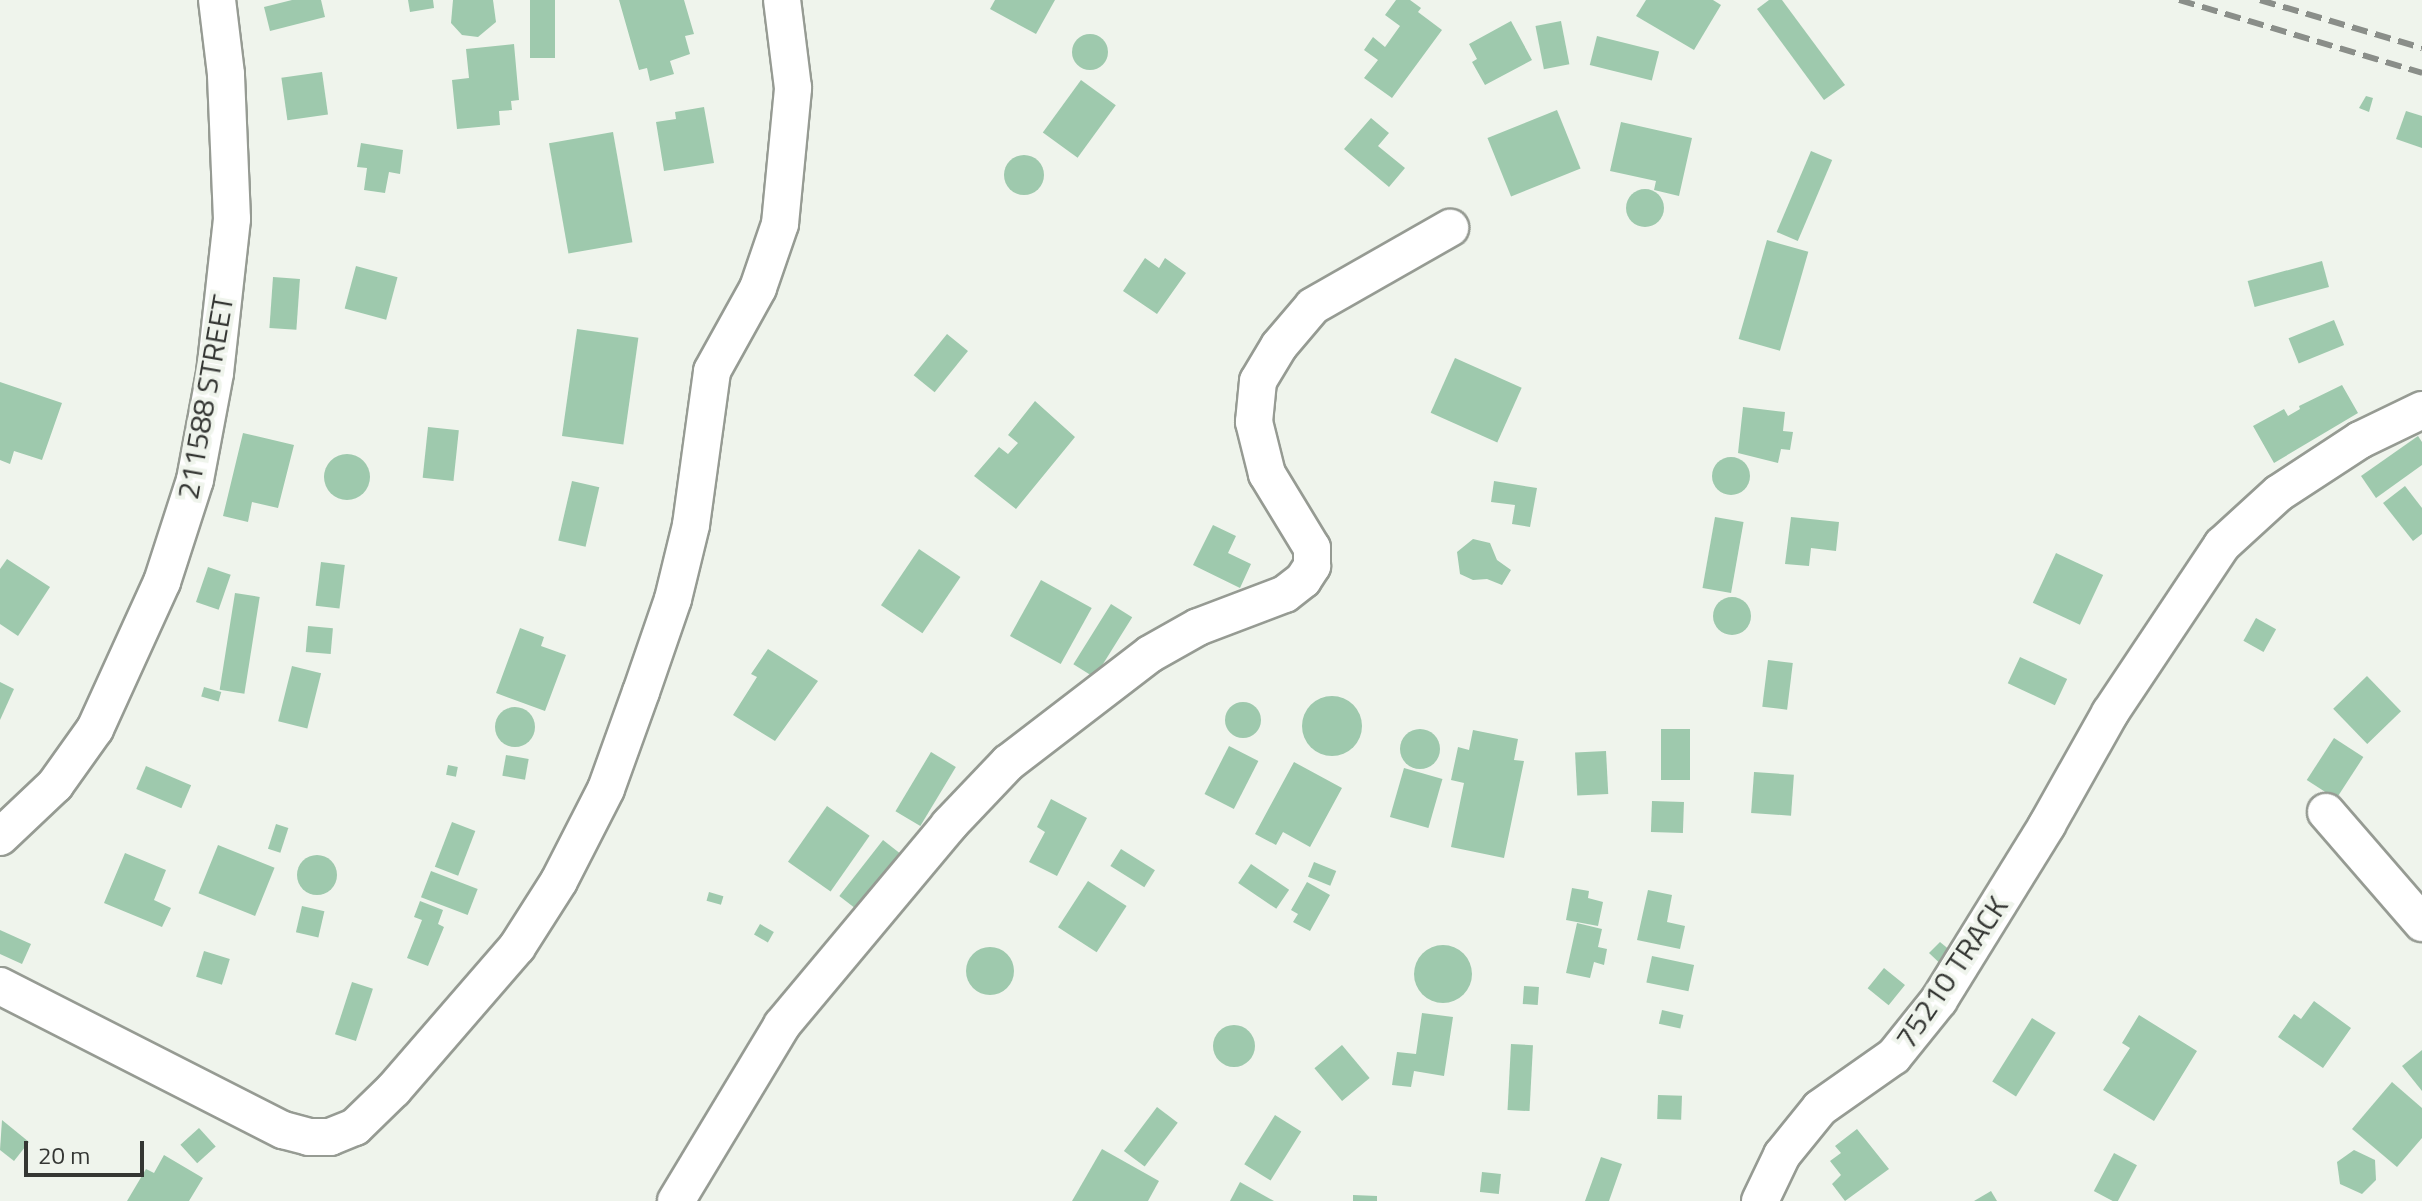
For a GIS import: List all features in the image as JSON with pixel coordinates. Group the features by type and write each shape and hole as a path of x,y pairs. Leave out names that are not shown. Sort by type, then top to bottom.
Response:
{"street":[{"name":"211588 STREET","path":"0,837 55,785 95,729 162,582 195,480 215,373 232,219 226,74 217,0"},
{"path":"0,986 283,1130 309,1137 330,1137 355,1127 394,1089 517,947 559,881 606,789 673,599 691,525 712,371 758,288 780,224 793,88 782,0"},
{"path":"676,1201 782,1025 949,825 1008,763 1150,654 1198,627 1285,594 1303,580 1312,566 1312,548 1267,474 1254,422 1258,381 1279,346 1313,306 1450,228"},
{"name":"75210 TRACK","path":"1760,1201 1782,1155 1820,1108 1894,1056 1939,1000 2047,825 2110,713 2222,545 2279,493 2360,440 2422,410"},
{"path":"2326,812 2422,923"}],"building":[{"path":"292,0 321,0 325,17 270,31 264,7"},
{"path":"408,0 433,0 434,8 410,12"},
{"path":"453,0 493,0 496,22 478,37 462,35 451,23"},
{"path":"530,0 555,0 555,58 530,58"},
{"path":"619,0 684,0 694,34 685,36 690,54 670,61 674,74 650,81 647,68 639,70"},
{"path":"995,0 1055,0 1036,34 990,9"},
{"path":"1396,0 1410,0 1421,8 1418,12 1442,30 1392,98 1364,78 1378,60 1364,50 1373,37 1385,47 1400,26 1385,15"},
{"path":"1646,0 1713,0 1721,5 1694,50 1636,16"},
{"path":"1769,0 1782,0 1845,85 1824,100 1757,9"},
{"path":"1511,21 1532,60 1485,85 1472,62 1477,59 1469,44"},
{"path":"1561,21 1569,64 1544,69 1535,26"},
{"path":"1090,34 1103,39 1108,52 1103,65 1090,70 1077,65 1072,52 1077,39"},
{"path":"1597,36 1659,51 1652,81 1590,65"},
{"path":"514,44 519,100 511,101 512,110 499,111 500,125 457,129 452,80 469,78 466,49"},
{"path":"322,72 328,115 287,120 281,78"},
{"path":"1081,80 1116,105 1078,158 1043,133"},
{"path":"2366,96 2373,98 2369,112 2359,108"},
{"path":"704,107 714,163 664,171 656,122 676,119 675,112"},
{"path":"1557,110 1581,168 1511,197 1487,138"},
{"path":"2406,111 2422,116 2422,148 2396,139"},
{"path":"1371,118 1389,133 1378,146 1405,168 1389,187 1344,149"},
{"path":"1621,122 1692,138 1679,196 1654,190 1656,181 1610,171"},
{"path":"613,132 632,242 568,254 549,143"},
{"path":"361,143 403,150 400,174 389,172 385,193 364,190 367,168 357,167"},
{"path":"1811,151 1832,160 1798,241 1777,232"},
{"path":"1024,155 1038,161 1044,175 1038,189 1024,195 1010,189 1004,175 1010,161"},
{"path":"1645,189 1658,195 1664,208 1658,221 1645,227 1632,221 1626,208 1632,195"},
{"path":"1767,240 1808,252 1780,351 1739,339"},
{"path":"1145,258 1159,268 1165,258 1186,273 1157,314 1123,291"},
{"path":"2322,261 2329,287 2255,307 2248,281"},
{"path":"356,266 398,277 386,320 345,309"},
{"path":"273,277 300,279 296,330 269,328"},
{"path":"2334,320 2344,345 2299,363 2289,338"},
{"path":"577,329 638,338 623,445 562,436"},
{"path":"947,334 968,351 935,392 914,375"},
{"path":"1455,358 1522,388 1497,443 1431,413"},
{"path":"0,382 62,403 42,460 14,451 10,464 0,460"},
{"path":"2342,385 2358,413 2274,463 2253,426 2284,409 2288,416 2300,409 2299,406"},
{"path":"1035,401 1075,437 1016,509 974,476 999,447 1008,454 1018,443 1008,435"},
{"path":"1743,407 1785,412 1783,431 1793,432 1790,450 1781,449 1778,463 1738,453"},
{"path":"428,427 459,430 453,481 423,478"},
{"path":"243,433 294,445 278,508 252,502 248,522 223,516"},
{"path":"2418,436 2422,442 2422,465 2376,498 2361,476"},
{"path":"347,454 363,461 370,477 363,493 347,500 331,493 324,477 331,461"},
{"path":"1731,457 1745,462 1750,476 1745,490 1731,495 1717,490 1712,476 1717,462"},
{"path":"572,481 599,487 586,547 558,540"},
{"path":"1494,481 1537,488 1530,527 1512,524 1515,505 1491,502"},
{"path":"2405,486 2422,508 2422,534 2413,541 2383,503"},
{"path":"1715,517 1744,522 1731,593 1702,588"},
{"path":"1791,517 1839,522 1836,551 1811,548 1809,566 1785,564"},
{"path":"1213,525 1236,536 1228,553 1251,564 1240,588 1193,565"},
{"path":"1473,539 1490,543 1497,560 1511,570 1502,585 1487,579 1473,580 1460,574 1457,552"},
{"path":"919,549 960,577 922,633 881,605"},
{"path":"2056,553 2103,575 2080,625 2033,603"},
{"path":"7,559 50,587 18,636 0,624 0,569"},
{"path":"321,562 345,565 339,609 316,606"},
{"path":"208,567 231,575 219,610 196,602"},
{"path":"1041,580 1092,608 1061,664 1010,636"},
{"path":"235,593 260,597 244,694 220,690"},
{"path":"1732,597 1745,603 1751,616 1745,629 1732,635 1719,629 1713,616 1719,603"},
{"path":"1111,604 1132,617 1095,677 1073,664"},
{"path":"2256,618 2276,629 2264,652 2243,641"},
{"path":"308,626 333,628 331,654 306,652"},
{"path":"520,628 544,637 541,646 566,655 545,711 496,693"},
{"path":"768,649 818,681 775,741 733,715 757,677 751,674"},
{"path":"2020,657 2067,679 2055,705 2008,683"},
{"path":"1768,660 1793,663 1787,710 1762,707"},
{"path":"292,666 321,673 307,729 278,721"},
{"path":"2367,676 2401,711 2367,744 2333,709"},
{"path":"0,682 14,689 0,720"},
{"path":"204,687 221,692 219,702 201,697"},
{"path":"1332,696 1343,698 1353,705 1360,715 1360,737 1353,747 1343,754 1332,756 1321,754 1311,747 1304,737 1302,726 1304,715 1311,705 1321,698"},
{"path":"1243,702 1256,707 1261,720 1256,733 1243,738 1230,733 1225,720 1230,707"},
{"path":"515,707 529,713 535,727 529,741 515,747 501,741 495,727 501,713"},
{"path":"1420,729 1434,735 1440,749 1434,763 1420,769 1406,763 1400,749 1406,735"},
{"path":"1661,729 1690,729 1690,780 1661,780"},
{"path":"1473,730 1518,739 1514,760 1524,761 1504,858 1451,847 1464,783 1451,780 1458,747 1469,750"},
{"path":"2334,738 2363,757 2336,799 2307,780"},
{"path":"1229,746 1258,761 1234,809 1204,794"},
{"path":"1606,751 1608,794 1577,796 1575,753"},
{"path":"931,752 956,767 920,826 895,811"},
{"path":"506,755 529,759 525,780 502,776"},
{"path":"1294,762 1342,788 1310,847 1283,832 1276,845 1255,834"},
{"path":"448,765 458,767 456,777 446,775"},
{"path":"146,766 191,785 181,808 136,789"},
{"path":"1404,768 1442,779 1428,828 1390,817"},
{"path":"1754,772 1794,775 1791,816 1751,813"},
{"path":"1051,799 1087,818 1057,876 1029,862 1045,832 1037,827"},
{"path":"1652,801 1684,802 1683,833 1651,832"},
{"path":"827,806 870,836 831,892 788,862"},
{"path":"452,822 475,831 458,876 435,867"},
{"path":"276,824 288,828 280,853 268,849"},
{"path":"883,840 901,854 857,910 839,896"},
{"path":"218,845 275,868 255,916 199,893"},
{"path":"1121,849 1155,870 1144,887 1110,866"},
{"path":"125,853 166,870 154,900 171,908 162,927 104,903"},
{"path":"317,855 331,861 337,875 331,889 317,895 303,889 297,875 303,861"},
{"path":"1314,862 1336,871 1330,886 1308,877"},
{"path":"1251,864 1289,890 1276,909 1238,883"},
{"path":"431,871 478,889 468,915 421,897"},
{"path":"1088,881 1127,906 1097,952 1058,927"},
{"path":"1307,882 1330,895 1310,931 1293,922 1298,914 1291,910"},
{"path":"1572,888 1589,891 1588,898 1603,902 1598,926 1566,920"},
{"path":"1648,890 1672,895 1667,922 1685,926 1680,949 1637,940"},
{"path":"709,892 723,896 721,905 707,901"},
{"path":"420,901 443,910 438,924 444,927 428,966 407,958 422,920 414,917"},
{"path":"302,906 324,911 318,937 296,932"},
{"path":"1577,923 1602,929 1598,947 1607,949 1604,965 1594,962 1590,978 1566,973"},
{"path":"760,924 774,932 768,942 754,934"},
{"path":"0,930 31,944 22,964 0,954"},
{"path":"1940,942 1957,956 1946,969 1929,953"},
{"path":"1443,945 1454,947 1463,954 1470,963 1470,985 1463,994 1454,1001 1443,1003 1432,1001 1423,994 1416,985 1414,974 1416,963 1423,954 1432,947"},
{"path":"990,947 1007,954 1014,971 1007,988 990,995 973,988 966,971 973,954"},
{"path":"204,951 230,959 222,985 196,977"},
{"path":"1652,956 1694,965 1688,991 1646,982"},
{"path":"1884,968 1905,985 1889,1005 1868,988"},
{"path":"352,982 373,989 356,1041 335,1034"},
{"path":"1524,986 1539,987 1538,1005 1523,1004"},
{"path":"2314,1001 2351,1028 2323,1068 2278,1037 2294,1014 2301,1019"},
{"path":"1662,1010 1683,1015 1680,1029 1659,1024"},
{"path":"1422,1013 1453,1017 1444,1076 1414,1071 1411,1087 1392,1085 1397,1052 1416,1054"},
{"path":"2139,1015 2197,1051 2154,1121 2103,1090 2130,1048 2122,1043"},
{"path":"2032,1018 2056,1033 2016,1096 1992,1082"},
{"path":"1234,1025 1249,1031 1255,1046 1249,1061 1234,1067 1219,1061 1213,1046 1219,1031"},
{"path":"1511,1044 1533,1045 1530,1111 1508,1110"},
{"path":"1342,1045 1370,1078 1342,1101 1314,1068"},
{"path":"2422,1050 2422,1091 2402,1066"},
{"path":"2392,1082 2422,1108 2422,1138 2397,1167 2352,1129"},
{"path":"1658,1095 1682,1096 1681,1120 1657,1119"},
{"path":"1157,1107 1178,1123 1145,1167 1124,1151"},
{"path":"1275,1115 1301,1131 1271,1181 1244,1164"},
{"path":"2,1120 29,1142 14,1161 0,1150"},
{"path":"199,1128 216,1147 197,1163 180,1145"},
{"path":"1857,1129 1889,1169 1845,1201 1832,1184 1841,1175 1830,1161 1841,1153 1835,1146"},
{"path":"1102,1149 1159,1181 1148,1201 1072,1201"},
{"path":"2354,1150 2375,1160 2376,1180 2362,1194 2340,1184 2337,1162"},
{"path":"2114,1153 2137,1165 2118,1201 2094,1191"},
{"path":"164,1155 203,1178 189,1201 127,1201 146,1169 154,1173"},
{"path":"1601,1157 1622,1164 1609,1201 1585,1201"},
{"path":"1482,1172 1501,1174 1499,1194 1480,1192"},
{"path":"1240,1182 1274,1201 1230,1201"},
{"path":"1991,1191 1997,1201 1974,1201"},
{"path":"1353,1195 1377,1196 1377,1201 1353,1201"}],"railway":[{"path":"2179,0 2422,73"},
{"path":"2260,0 2422,48"}]}
